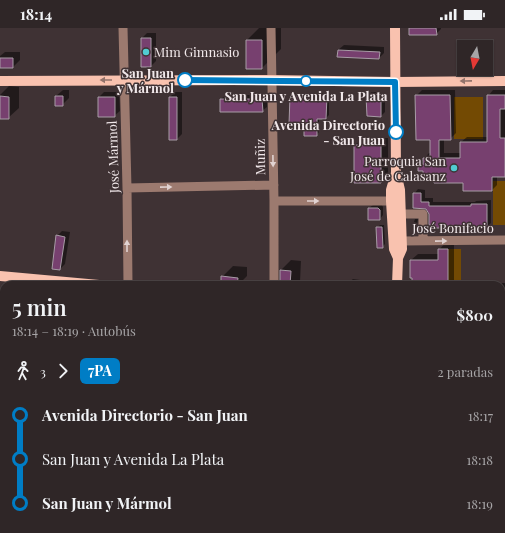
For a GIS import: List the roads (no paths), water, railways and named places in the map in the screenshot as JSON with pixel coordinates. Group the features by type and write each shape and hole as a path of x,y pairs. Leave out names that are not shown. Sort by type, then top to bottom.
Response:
{"main road":[{"path":"395,28 396,173 400,190 402,241 402,249 398,258 397,281"},
{"path":"0,81 505,81"},
{"path":"396,173 390,190 394,249 398,258"},
{"path":"391,205 396,216 397,238 398,241 402,241"},
{"path":"0,270 25,278"},
{"path":"0,276 57,281"}],"street":[{"name":"José Mármol","path":"123,28 128,281"},
{"name":"Muñiz","path":"271,28 274,281"},
{"path":"127,188 274,185"},
{"path":"274,201 391,205"},
{"path":"401,214 423,214 423,241"},
{"name":"José Bonifacio","path":"402,241 505,240"}],"place":[{"name":"Mim Gimnasio","path":"146,52"},
{"name":"San Juan y Mármol","path":"185,80"},
{"name":"San Juan y Avenida La Plata","path":"306,81"},
{"name":"Avenida Directorio - San Juan","path":"396,132"},
{"name":"Parroquia San José de Calasanz","path":"454,168"}]}
